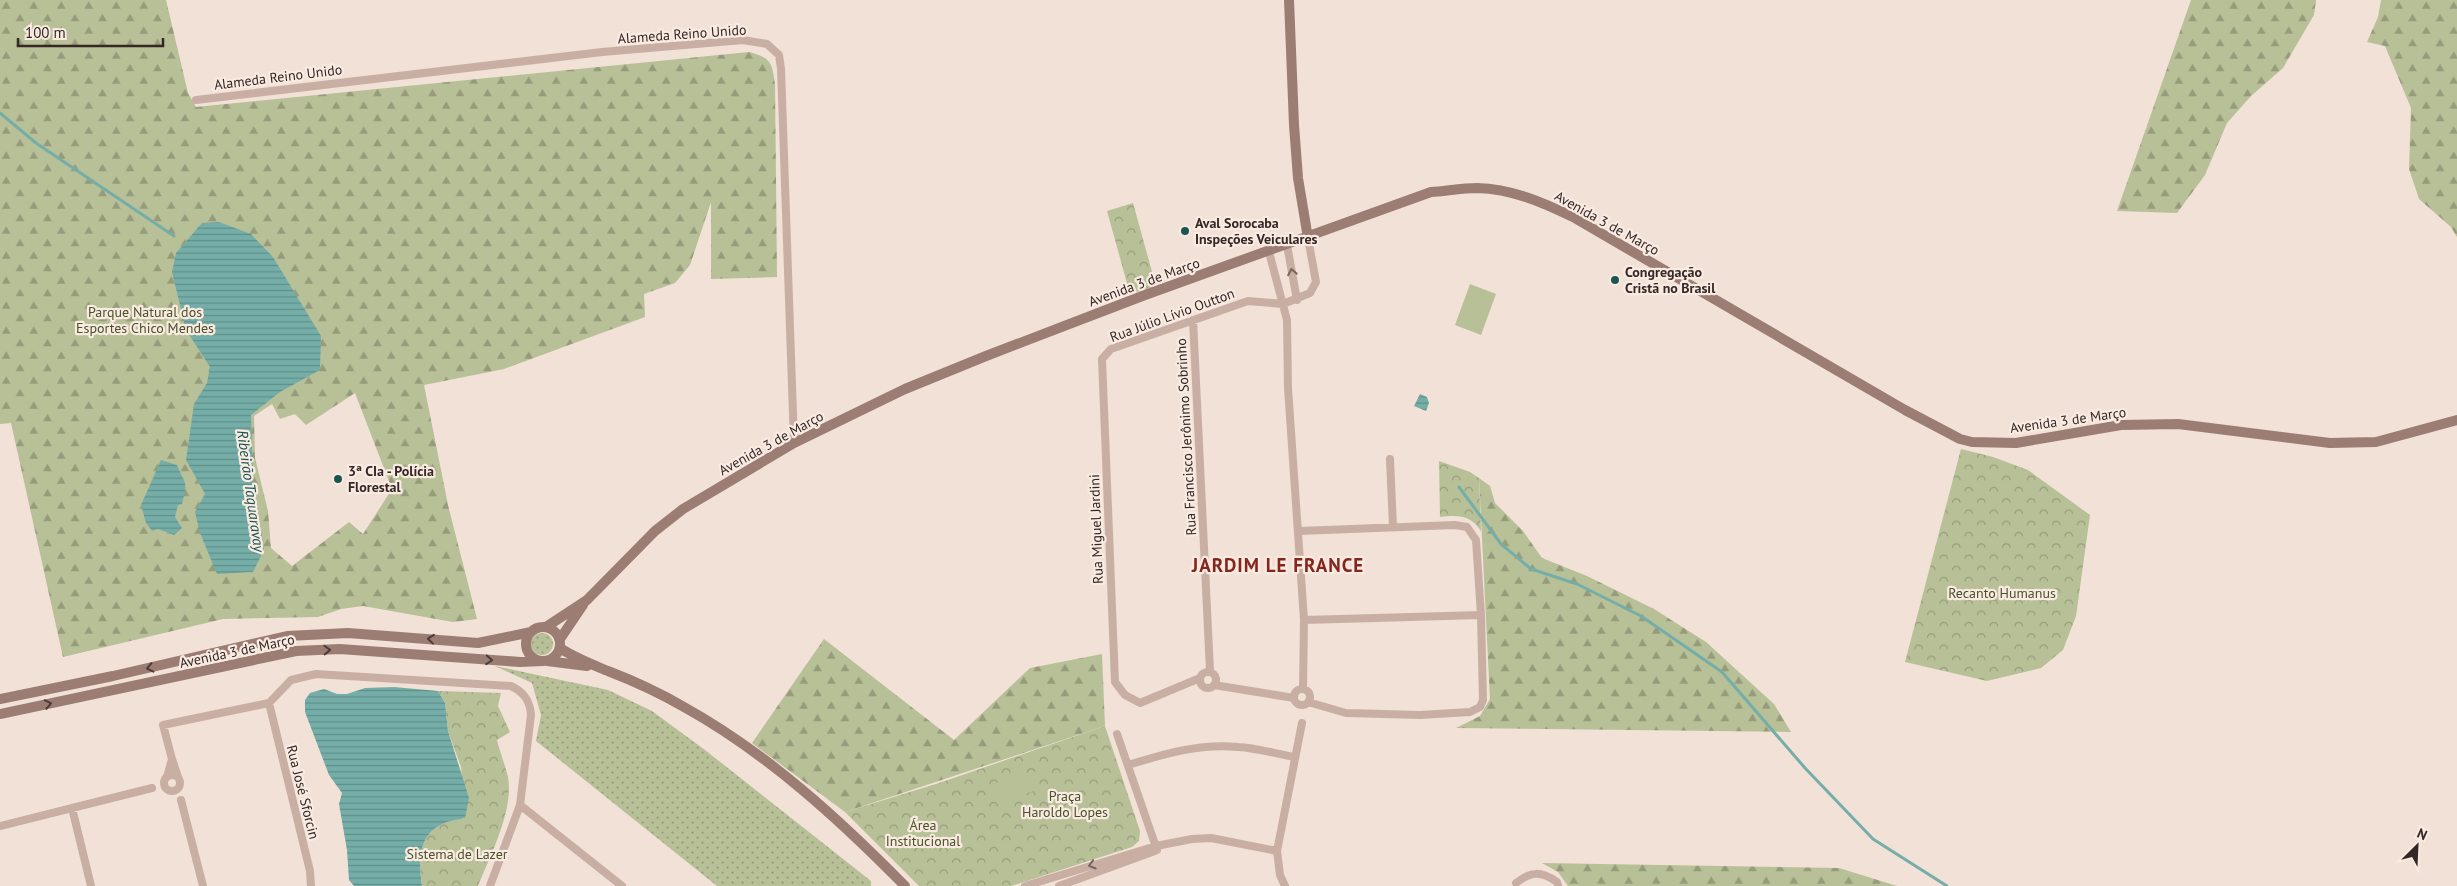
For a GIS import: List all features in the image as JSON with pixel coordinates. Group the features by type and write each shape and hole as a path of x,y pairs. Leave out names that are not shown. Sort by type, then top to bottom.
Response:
{"main road":[{"path":"1288,0 1298,178 1308,238"},
{"name":"Avenida 3 de Março","path":"546,627 586,600 655,532 683,509 794,442 905,389 986,356 1146,295 1308,238 1430,192 1477,188 1522,196 1541,202 1573,217 1944,432 1972,442 2016,443 2121,424 2178,424 2330,443 2376,442 2457,420"},
{"name":"Avenida 3 de Março","path":"560,644 586,600"},
{"path":"560,644 556,656 545,661 534,658 527,650 526,640 530,632 546,627 555,631 560,644 572,656 608,670 684,707 774,767 838,819 905,886"},
{"name":"Avenida 3 de Março","path":"0,699 113,676 287,636 348,633 478,643 530,632"},
{"name":"Avenida 3 de Março","path":"0,714 296,651 340,650 520,662 545,661 608,670"}],"street":[{"name":"Alameda Reino Unido","path":"196,100 602,52 743,40 767,44 779,55 781,69 794,442"},
{"path":"1283,304 1297,300 1310,293 1316,282 1308,238"},
{"path":"1287,245 1297,300"},
{"path":"1269,252 1287,320 1288,388 1304,620 1303,689"},
{"name":"Rua Júlio Lívio Outton","path":"1102,359 1111,349 1248,301 1283,304"},
{"name":"Rua Francisco Jerônimo Sobrinho","path":"1193,320 1210,671"},
{"name":"Rua Miguel Jardini","path":"1102,359 1115,682 1124,695 1140,703 1200,678"},
{"path":"1390,459 1393,527"},
{"path":"1214,685 1216,676 1210,671 1202,673 1200,678 1201,684 1205,687 1214,685 1294,698 1299,704 1308,702 1346,713 1420,715 1470,712 1480,707 1483,700 1482,615 1476,540 1467,527 1455,525 1299,531"},
{"path":"1304,620 1482,615"},
{"path":"202,886 181,800 179,781 163,725 269,703 291,680 316,674 511,686 524,694 530,710 520,805 490,886"},
{"path":"1303,689 1309,694 1308,702"},
{"path":"1294,698 1295,692 1303,689"},
{"name":"Rua José Sforcin","path":"269,703 310,871 311,886"},
{"path":"1285,886 1280,875 1277,851 1302,723"},
{"path":"1117,734 1156,848"},
{"path":"1128,765 1176,750 1210,747 1238,747 1296,757"},
{"path":"172,759 164,784 181,800"},
{"path":"152,788 173,775 179,781"},
{"path":"0,826 152,788 175,791 179,781"},
{"path":"520,805 622,886"},
{"path":"72,808 91,886"},
{"path":"1025,886 1192,838 1212,838 1277,851"},
{"path":"1059,886 1156,848"},
{"path":"1516,882 1528,873 1545,873 1558,884"}],"green space":[{"name":"Parque Natural dos Esportes Chico Mendes","path":"0,0 166,0 188,93 196,107 749,52 762,56 771,66 775,84 777,277 711,279 711,202 690,265 675,283 644,294 645,317 504,369 424,385 448,505 477,619 453,622 363,606 341,609 318,617 223,619 63,657 11,423 0,424","holes":["355,393 392,489 363,534 349,522 292,566 271,548 268,511 255,458 254,416 272,404 280,419 295,414 306,425"]},
{"path":"2191,0 2316,0 2314,15 2283,68 2251,96 2227,123 2205,175 2177,213 2117,211"},
{"path":"2381,0 2457,0 2457,237 2451,227 2419,199 2409,169 2411,108 2385,46 2367,42 2378,17"},
{"path":"1133,203 1156,286 1130,294 1107,211"},
{"path":"1470,284 1496,294 1481,335 1455,325"},
{"name":"Recanto Humanus","path":"1961,449 1993,457 2028,470 2090,515 2076,616 2063,650 2041,668 1987,681 1905,662"},
{"path":"1439,461 1470,472 1479,478 1481,531 1473,522 1464,517 1440,517"},
{"path":"1479,478 1490,486 1495,503 1523,531 1542,558 1587,576 1654,609 1706,642 1774,704 1791,732 1456,728 1480,716 1490,699"},
{"path":"542,633 550,636 553,644 550,652 542,655 534,652 531,644 534,636"},
{"path":"824,639 954,740 1030,668 1102,654 1105,726 845,812 752,743"},
{"path":"495,666 608,690 652,711 705,750 871,881 871,886 717,886 536,741 541,715 532,683"},
{"name":"Sistema de Lazer","path":"438,691 501,693 498,706 510,732 497,740 508,777 508,804 500,833 478,886 422,886 420,861 423,845 427,837 442,824 465,818 461,767 448,731 445,703"},
{"name":"Praça Haroldo Lopes","path":"1105,726 1140,831 1139,841 1132,847 1011,886 919,886 845,812 939,783"},
{"path":"1036,772 1041,789 1000,801 995,783"},
{"path":"1542,863 1839,868 1897,886 1568,886 1558,872"}],"water":[{"path":"219,222 251,234 273,257 321,336 320,370 280,392 251,415 253,481 264,550 253,572 217,574 200,533 195,512 205,494 186,460 194,404 207,383 210,367 186,330 172,272 176,253 202,223"},
{"path":"1420,394 1427,397 1429,403 1426,411 1414,406"},
{"path":"161,460 177,465 185,483 182,504 178,505 175,517 182,528 174,535 158,529 152,531 146,523 141,505"},
{"path":"394,687 438,691 445,703 448,731 469,798 465,818 442,824 427,837 423,845 420,861 422,886 354,886 349,880 347,850 339,804 342,793 329,775 305,712 305,700 310,693 324,689 337,694 347,694 365,688"}],"waterway":[{"name":"Ribeirão Taquaravay","path":"0,113 36,143 174,236"},
{"path":"1459,487 1501,544 1531,569 1577,584 1641,616 1722,672 1805,768 1873,839 1947,886"}],"place":[{"name":"Aval Sorocaba Inspeções Veiculares","path":"1185,231"},
{"name":"Congregação Cristã no Brasil","path":"1615,280"},
{"name":"3ª CIa - Polícia Florestal","path":"338,479"}],"district":[{"name":"JARDIM LE FRANCE","path":"1278,565"}],"park label":[{"name":"Área Institucional","path":"923,834"}]}
